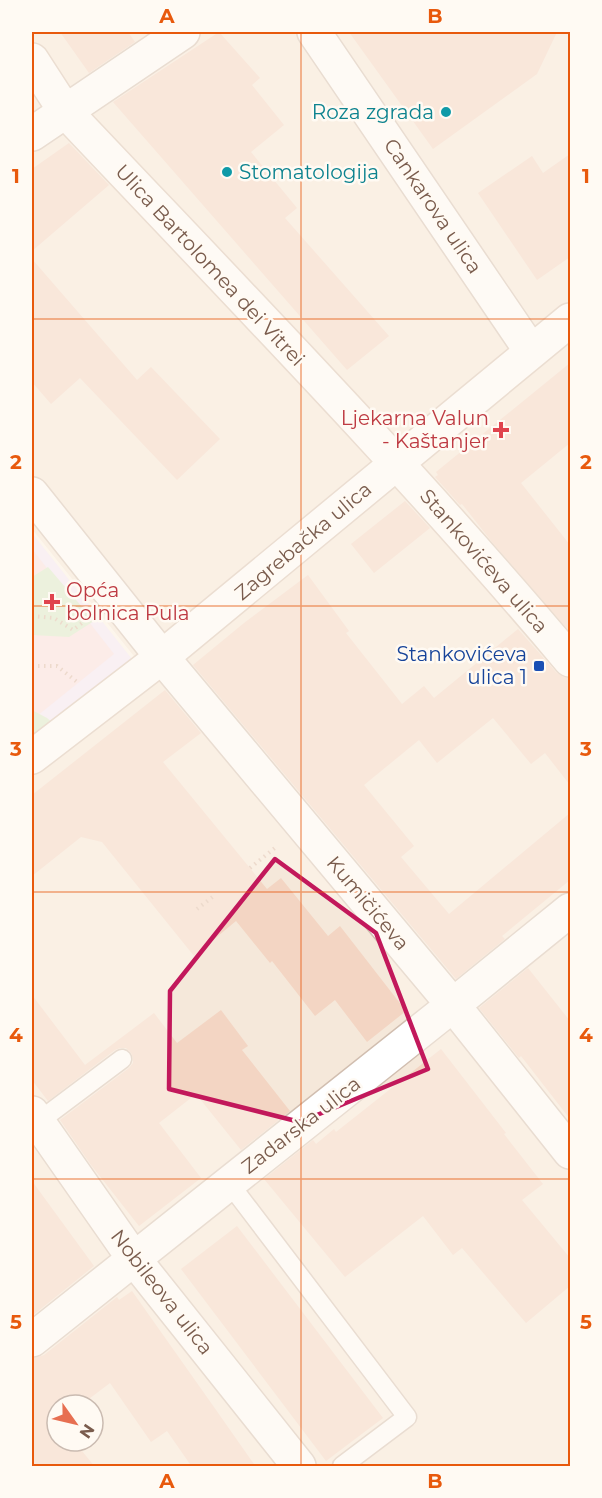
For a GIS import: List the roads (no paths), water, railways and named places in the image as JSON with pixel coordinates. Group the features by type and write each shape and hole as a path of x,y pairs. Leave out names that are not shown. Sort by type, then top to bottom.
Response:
{"street":[{"path":"32,134 183,32"},
{"name":"Cankarova ulica","path":"314,32 531,351"},
{"name":"Ulica Bartolomea dei Vitrei","path":"32,60 65,111 397,463"},
{"name":"Zagrebačka ulica","path":"32,757 162,657 570,320"},
{"name":"Stankovićeva ulica","path":"397,463 506,584 570,660"},
{"name":"Kumičićeva","path":"32,494 162,657 453,1005 566,1135"},
{"name":"Zadarska ulica","path":"32,1339 570,910"},
{"name":"Nobileova ulica","path":"35,1118 134,1259 299,1467"}],"lane":[{"path":"35,1118 122,1059"},
{"path":"229,1183 407,1417 342,1467"}],"place":[{"name":"Roza zgrada","path":"446,112"},
{"name":"Stomatologija","path":"227,172"},
{"name":"Ljekarna Valun - Kaštanjer","path":"501,430"},
{"name":"Opća bolnica Pula","path":"52,602"},
{"name":"Stankovićeva ulica 1","path":"539,666"}]}
